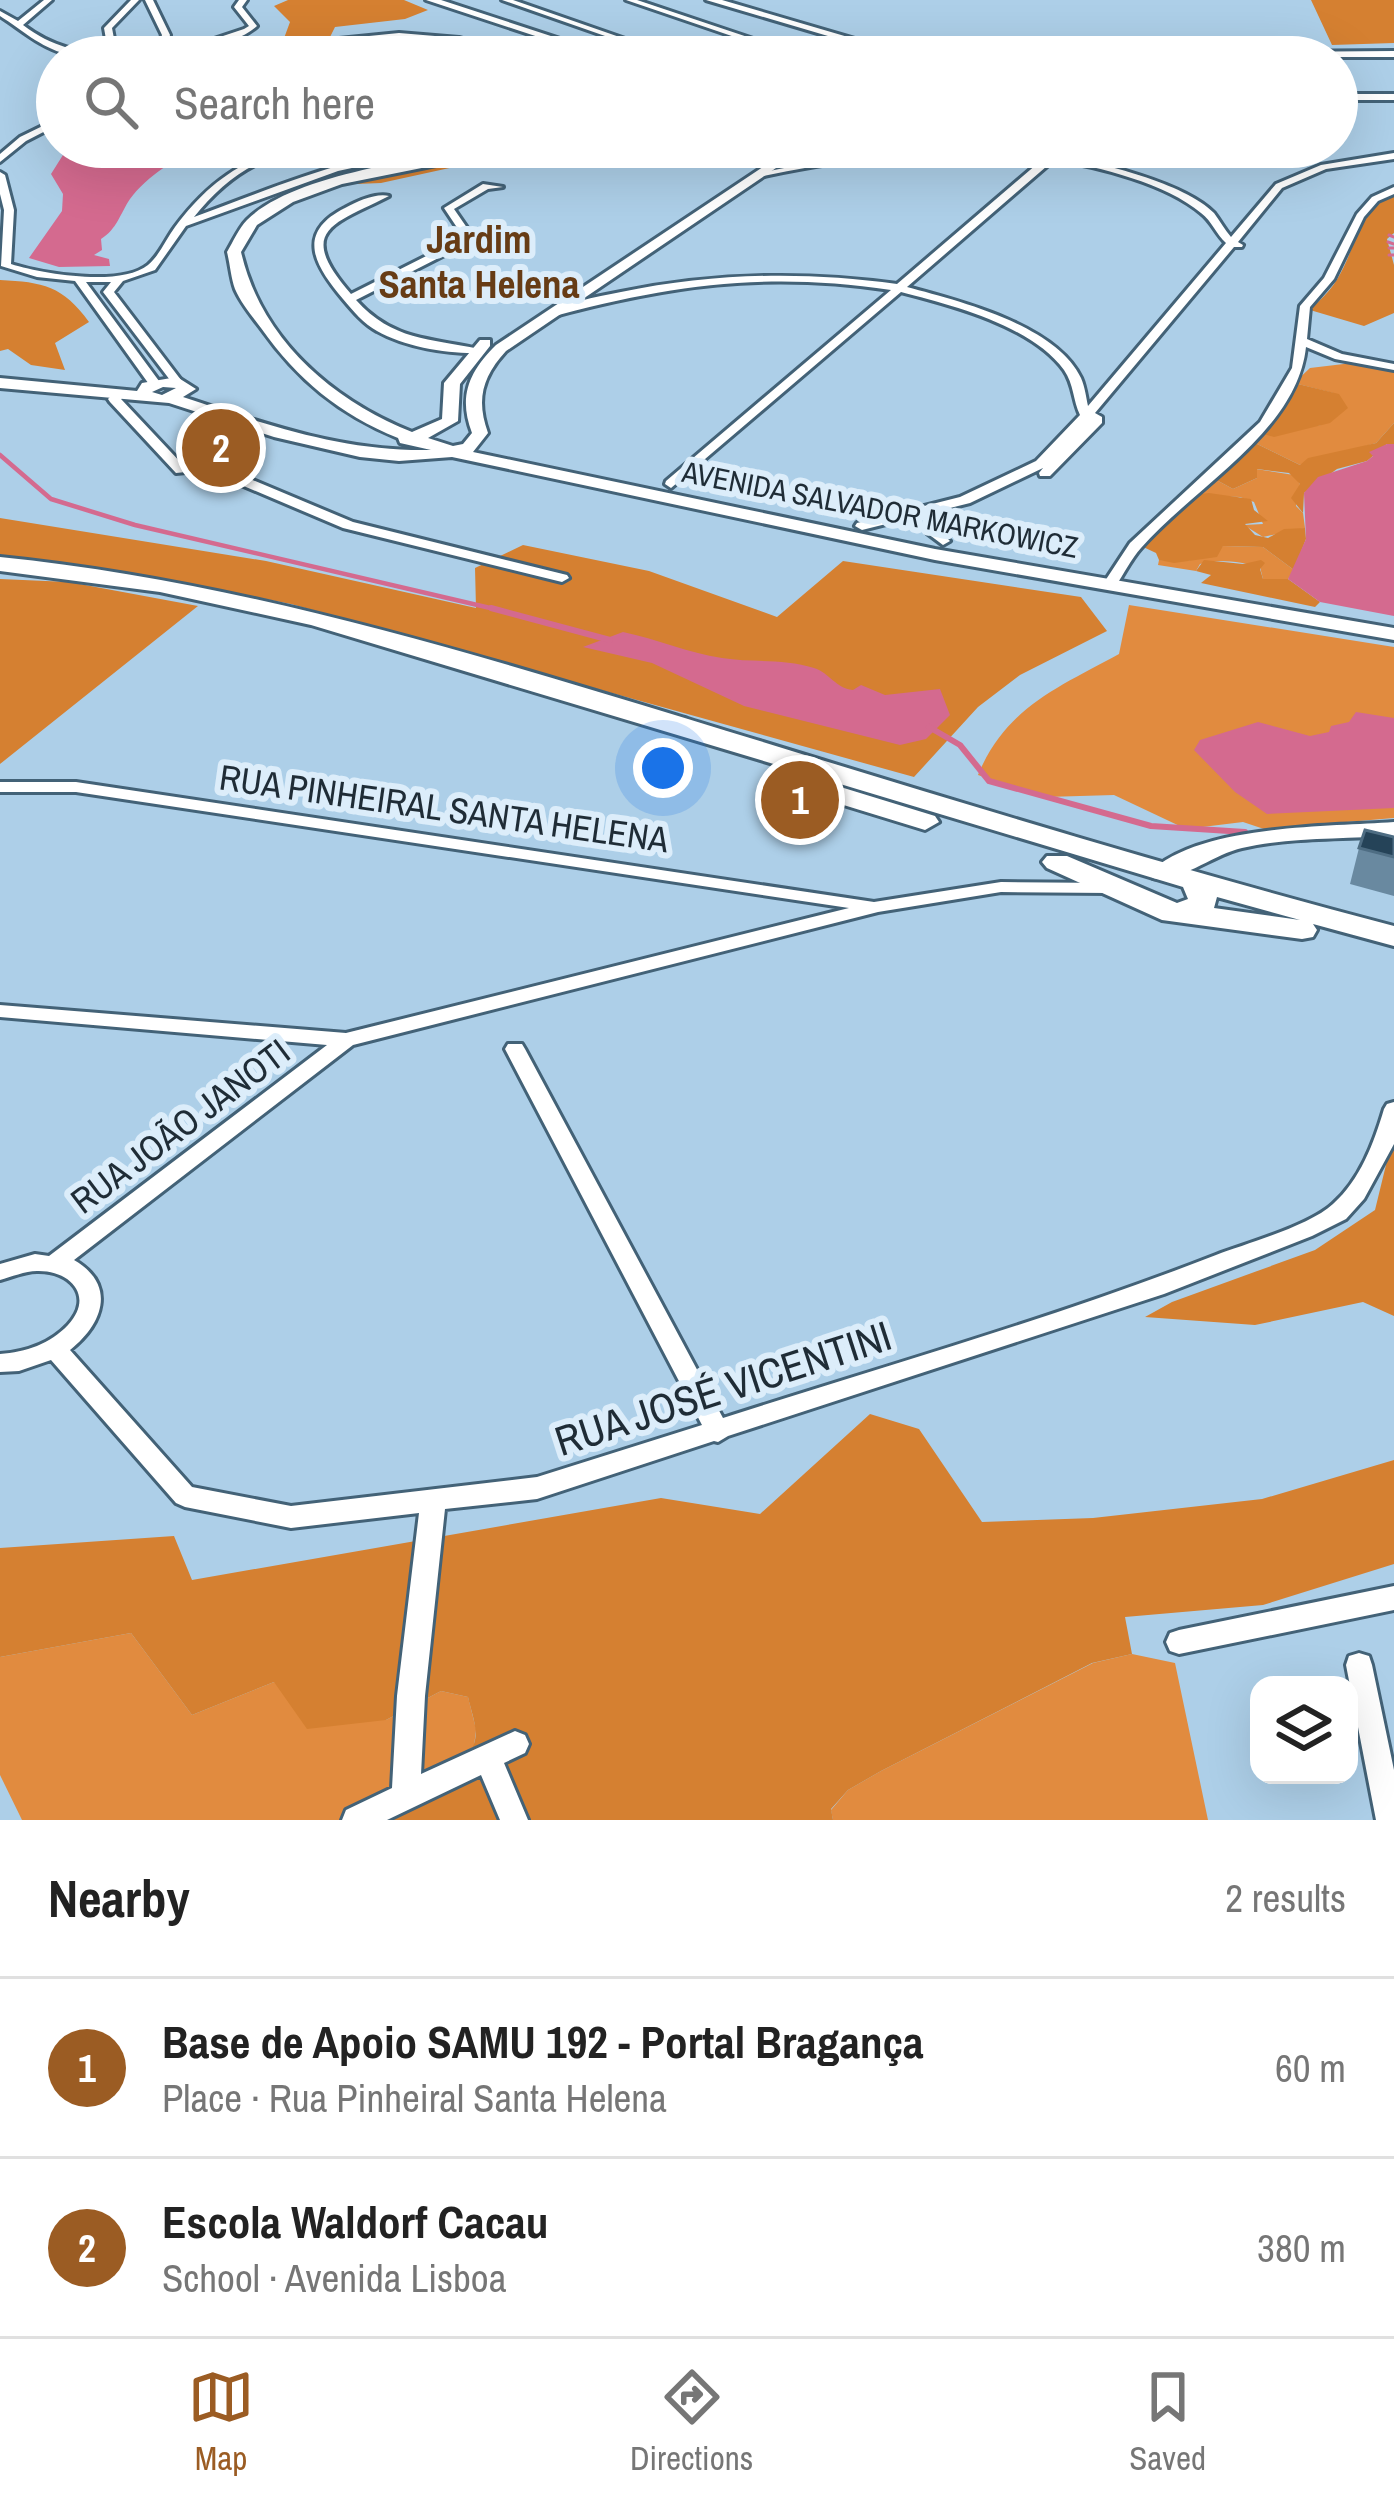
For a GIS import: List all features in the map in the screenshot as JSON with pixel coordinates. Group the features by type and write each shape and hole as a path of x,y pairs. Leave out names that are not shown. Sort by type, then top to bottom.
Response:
{"main road":[{"path":"0,568 142,578 264,603 461,658 1161,873"},
{"path":"0,568 277,614 1032,853 1146,904 1286,926 1394,952"},
{"path":"1183,913 1204,902 1198,868"},
{"path":"1146,904 1137,884 1161,873 1198,868 1394,935"}],"street":[{"path":"19,24 48,0"},
{"path":"107,36 107,28 135,0"},
{"path":"148,0 166,36"},
{"path":"230,36 253,26 238,7 242,0"},
{"path":"431,0 544,36"},
{"path":"506,0 611,36"},
{"path":"630,0 739,36"},
{"path":"711,0 837,36"},
{"path":"119,13 151,12"},
{"path":"0,13 37,36"},
{"path":"394,36 445,36"},
{"path":"1358,54 1394,54"},
{"path":"1358,100 1394,103"},
{"path":"0,159 36,132"},
{"path":"1358,162 1394,158"},
{"path":"0,176 9,211 6,266 121,278 151,268 182,224 235,168"},
{"path":"182,224 298,180 351,168"},
{"name":"AVENIDA SALVADOR MARKOWICZ","path":"405,168 339,180 269,208 240,237 235,276 250,301 312,380 362,416 456,452 591,476 663,483 1394,634"},
{"path":"0,383 179,390 355,436 413,438 450,421 452,382 475,351 497,332 761,168"},
{"path":"121,278 108,292 179,390 274,430 362,450 456,452 478,437 470,400 474,382 516,335 767,168"},
{"path":"759,174 784,168"},
{"path":"663,483 1027,168"},
{"path":"1103,168 1162,188 1210,215 1237,244"},
{"path":"917,514 933,519 1039,476 1070,453 1094,417 1237,244 1274,190 1322,168"},
{"path":"350,299 464,241 466,235 448,208 486,186 498,187"},
{"path":"1310,366 1303,341 1305,306 1329,279 1360,216 1375,199 1394,190"},
{"path":"384,196 352,206 318,238 316,252 322,268 387,333 475,351"},
{"path":"77,277 122,335 135,390"},
{"path":"547,315 622,292 727,279 789,278 889,288 991,316 1051,351 1076,381 1081,407 1094,417"},
{"path":"592,285 622,292"},
{"path":"497,332 516,335"},
{"path":"122,335 141,333"},
{"path":"1303,341 1359,362 1394,367"},
{"path":"1114,579 1135,546 1265,424 1310,366 1359,362"},
{"path":"135,390 114,399 117,406 135,418 181,470 207,466 366,531 562,578"},
{"name":"AVENIDA SALVADOR MARKOWICZ","path":"362,416 478,437 591,476 852,540 1394,625"},
{"path":"862,526 917,514 1009,482 1041,464 1094,417"},
{"path":"933,519 934,533 943,541"},
{"name":"RUA PINHEIRAL SANTA HELENA","path":"0,787 76,787 878,906"},
{"path":"1198,868 1244,840 1394,829"},
{"path":"0,1011 346,1040 878,906 1001,887 1117,888"},
{"name":"RUA JOÃO JANOTI","path":"55,1263 346,1040"},
{"path":"514,1049 718,1432"},
{"name":"RUA JOSÉ VICENTINI","path":"56,1350 185,1496 291,1517 538,1489 1156,1288 1304,1230 1338,1213 1356,1193 1384,1143 1394,1109"},
{"path":"0,1272 35,1262 55,1263 84,1278 91,1306 73,1337 56,1350 33,1360 0,1363"},
{"path":"406,1796 411,1696 433,1504"},
{"path":"1178,1642 1394,1598"},
{"path":"1359,1665 1390,1820"},
{"path":"356,1820 515,1744"},
{"path":"487,1757 514,1820"}],"shaded area":[{"path":"288,0 404,0 428,10 405,19 335,27 330,36 285,36 290,22 274,6"},
{"path":"1311,0 1394,0 1394,43 1358,44 1358,36 1328,36"},
{"path":"55,168 164,168 130,199 115,226 101,239 102,250 94,255 109,259 110,266 59,267 29,258 62,211 63,194 51,174"},
{"path":"360,168 449,168 381,183 331,185 286,200 328,175"},
{"path":"1394,193 1394,233 1387,239 1394,265 1394,313 1364,326 1310,310 1336,281 1372,210"},
{"path":"0,280 51,288 89,322 55,343 65,370 31,365 8,349 0,351"},
{"path":"1352,363 1394,368 1394,423 1376,443 1300,465 1249,440 1260,433 1321,425 1333,393 1294,383 1310,368"},
{"path":"1294,383 1339,394 1348,408 1330,423 1274,437 1260,433 1280,412"},
{"path":"1394,423 1394,444 1387,444 1367,461 1337,469 1304,493 1303,513 1291,498 1300,484 1289,473 1257,469 1257,478 1233,489 1209,476 1249,440 1300,465 1308,458 1376,443"},
{"path":"1394,444 1394,616 1320,602 1288,579 1306,539 1304,493 1318,477 1367,461 1373,456 1369,452"},
{"path":"1256,469 1294,475 1300,484 1296,506 1303,513 1305,528 1263,537 1244,525 1263,524 1254,502 1193,495 1209,476 1233,489 1257,478"},
{"path":"1193,495 1251,499 1254,510 1268,521 1245,524 1255,535 1268,538 1284,529 1305,528 1306,539 1294,570 1263,547 1223,546 1217,557 1174,563 1159,560 1156,553 1139,545"},
{"path":"0,518 266,561 476,608 475,568 523,545 649,571 777,617 843,561 1081,597 1107,631 1020,675 978,707 914,777 291,604 139,574 0,560"},
{"path":"1223,546 1263,547 1294,570 1288,579 1263,579 1260,567 1238,562 1207,562 1196,571 1158,565 1159,560 1188,561"},
{"path":"1204,560 1243,564 1261,560 1265,563 1260,569 1263,579 1288,579 1320,602 1315,607 1201,583 1211,575 1196,571"},
{"path":"0,579 69,582 198,606 0,764"},
{"path":"1129,605 1394,647 1394,818 1264,829 1243,822 1186,829 1114,795 1046,797 978,775 1003,732 1036,701 1119,654"},
{"path":"623,632 709,656 803,665 853,690 861,685 885,695 940,689 950,715 926,739 900,745 744,706 652,663 583,647"},
{"path":"1356,712 1394,718 1394,808 1267,814 1235,792 1194,750 1200,740 1258,722 1310,736 1329,732 1331,726 1349,722"},
{"path":"1394,1132 1394,1316 1363,1302 1255,1325 1145,1317 1172,1302 1315,1250 1375,1210"},
{"path":"870,1414 919,1429 982,1522 1093,1518 1262,1499 1394,1460 1394,1564 1263,1605 1125,1617 1132,1654 1092,1663 881,1771 848,1790 831,1809 833,1820 356,1820 440,1780 467,1757 476,1732 468,1697 441,1691 386,1720 307,1729 274,1682 192,1715 131,1633 0,1657 0,1548 174,1536 192,1580 661,1498 760,1514"},
{"path":"131,1633 192,1715 274,1682 386,1720 441,1691 468,1697 476,1729 474,1747 456,1772 356,1820 22,1820 0,1775 0,1657"},
{"path":"1132,1654 1175,1663 1208,1820 833,1820 831,1810 848,1790 881,1771 1093,1663"}],"building":[{"path":"1365,830 1394,837 1394,857 1359,848"}],"waterway":[{"path":"1389,235 1394,237"},
{"path":"1388,242 1394,244"},
{"path":"1389,248 1394,248"},
{"path":"1389,255 1394,255"},
{"path":"0,455 51,499 135,525 497,609"},
{"path":"491,608 497,609"},
{"path":"497,609 503,611"},
{"path":"497,609 610,640"},
{"path":"929,727 960,745 989,781 1151,826 1245,832"}],"place":[{"name":"Escola Waldorf Cacau","path":"221,448"},
{"name":"Base de Apoio SAMU 192 - Portal Bragança","path":"800,800"}],"district":[{"name":"Jardim Santa Helena","path":"479,262"}]}
